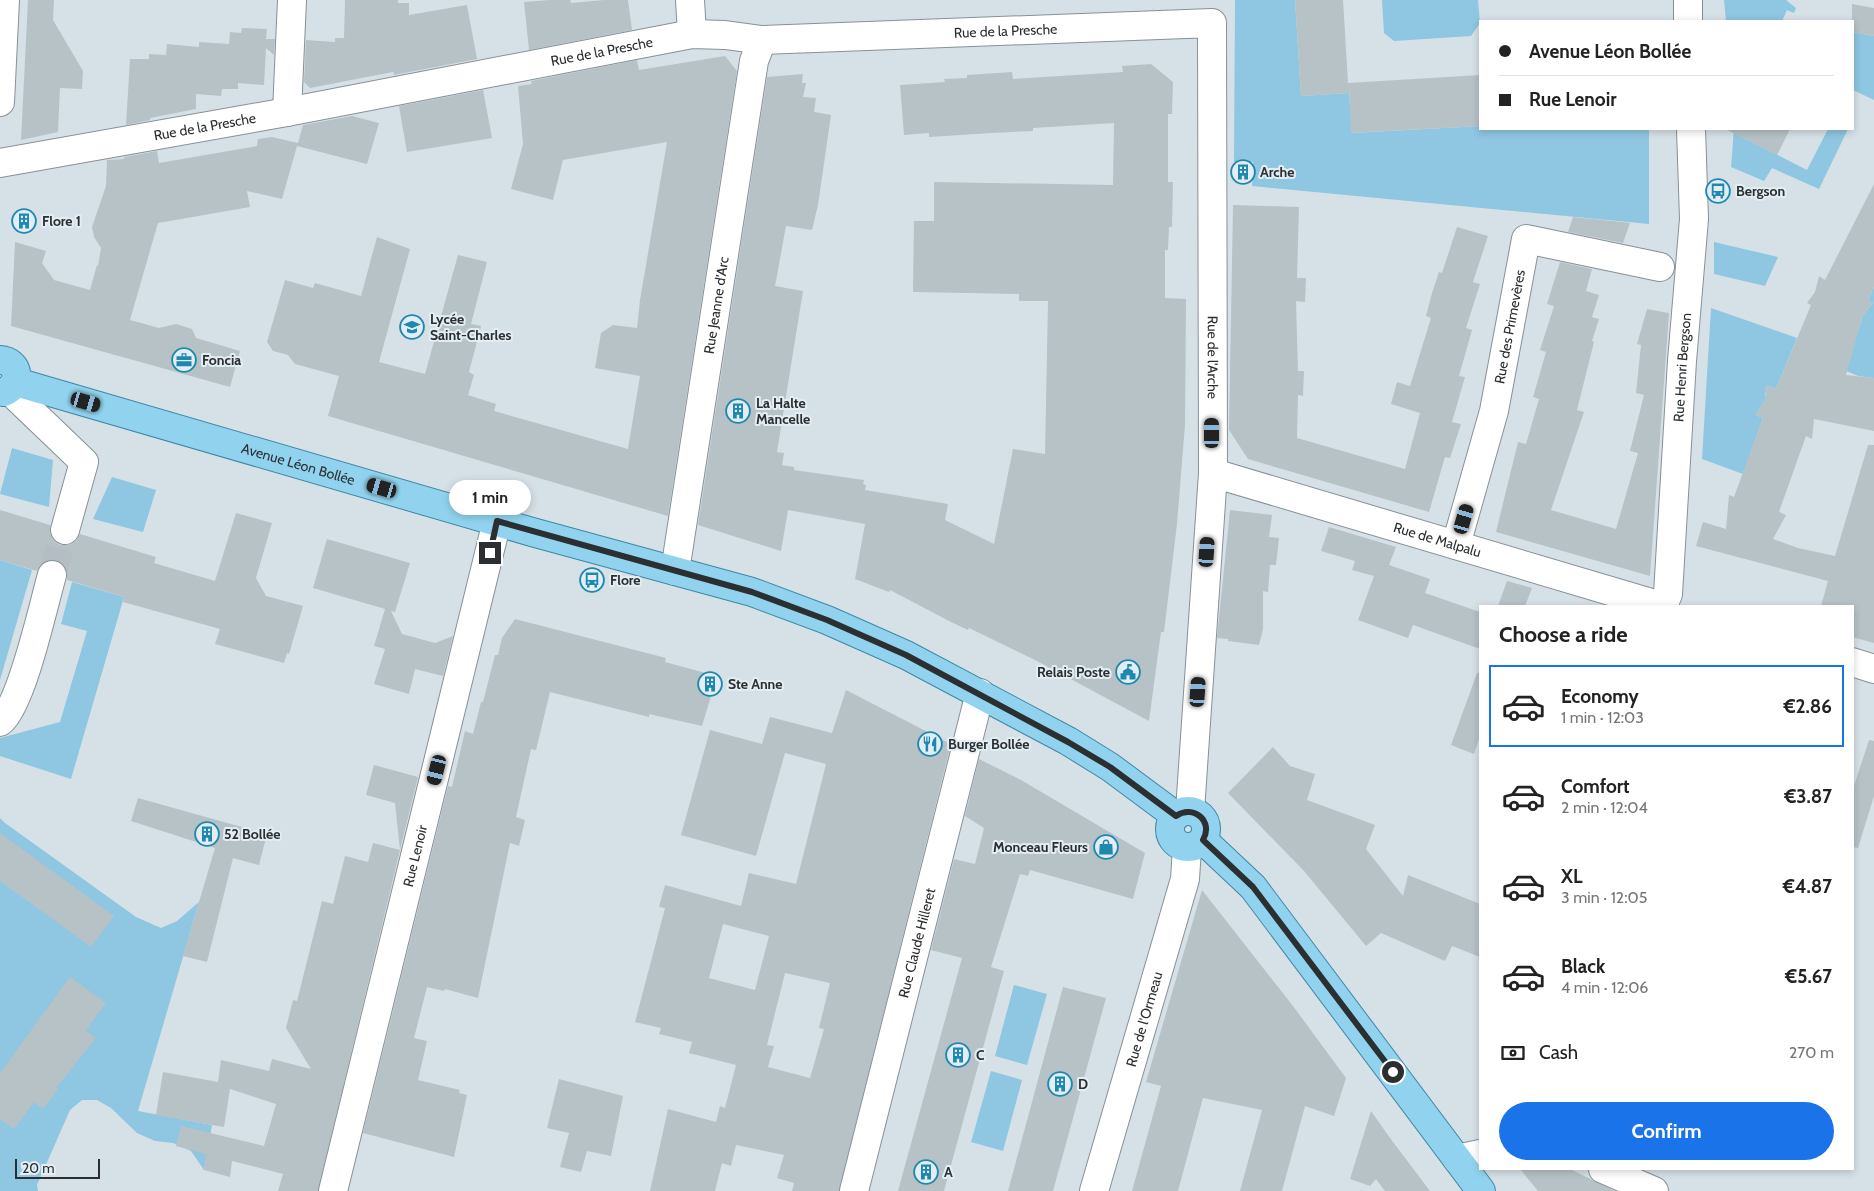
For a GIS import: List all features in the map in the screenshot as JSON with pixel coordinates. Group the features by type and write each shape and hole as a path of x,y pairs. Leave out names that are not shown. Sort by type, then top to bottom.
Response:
{"main road":[{"path":"0,360 10,363 14,367 17,377 8,388"},
{"name":"Avenue Léon Bollée","path":"8,388 752,592 827,620 906,655 980,693 1110,767 1183,814"},
{"path":"1183,814 1170,826 1172,838 1176,843 1195,844 1253,887 1469,1156 1481,1191"}],"street":[{"path":"0,102 5,0"},
{"path":"286,112 292,0"},
{"path":"690,0 692,34"},
{"path":"1688,0 1688,20"},
{"name":"Rue de la Presche","path":"0,163 286,112 692,34 725,35 762,40 1212,23"},
{"name":"Rue de l'Arche","path":"1183,814 1212,473 1212,23"},
{"name":"Rue Jeanne d'Arc","path":"675,571 754,61 762,40"},
{"name":"Rue Henri Bergson","path":"1662,605 1668,594 1682,361 1694,219 1691,130"},
{"name":"Rue des Primevères","path":"1456,545 1494,411 1526,239 1660,267"},
{"path":"8,388 84,462 65,530"},
{"name":"Rue de Malpalu","path":"1212,473 1659,605"},
{"name":"Rue Lenoir","path":"333,1191 497,521"},
{"path":"0,722 8,713 20,686 52,575"},
{"path":"1854,663 1874,668"},
{"name":"Rue Claude Hilleret","path":"854,1191 980,693"},
{"name":"Rue de l'Ormeau","path":"1094,1191 1195,844"},
{"path":"1605,1170 1654,1191"}],"shaded area":[{"path":"1235,0 1295,0 1301,96 1349,93 1352,133 1479,126 1479,130 1649,130 1649,224 1252,186 1253,162 1234,162"},
{"path":"1382,0 1478,0 1479,24 1471,36 1394,41 1384,33"},
{"path":"1724,0 1786,0 1796,8 1794,13 1787,10 1782,20 1726,20"},
{"path":"1854,32 1874,36 1874,100 1854,90"},
{"path":"1734,130 1736,130 1734,133 1807,170 1827,130 1848,130 1819,189 1772,168 1764,181 1731,167"},
{"path":"1714,242 1778,257 1765,286 1714,274"},
{"path":"1874,287 1874,378 1858,376 1835,366 1859,329 1863,315 1873,303 1868,300"},
{"path":"1711,308 1797,338 1776,389 1767,385 1765,396 1767,396 1756,415 1763,418 1743,474 1702,459"},
{"path":"12,448 53,460 49,507 0,494"},
{"path":"112,477 156,490 143,532 93,519"},
{"path":"0,560 32,570 0,680"},
{"path":"72,582 124,597 71,779 0,756 0,738 60,722 87,631 61,624"},
{"path":"0,818 136,917 161,928 177,921 199,902 138,1111 212,1125 204,1170 191,1151 173,1143 155,1141 137,1133 111,1108 97,1100 82,1100 70,1110 37,1185 38,1191 0,1191"},
{"path":"1014,985 1047,994 1027,1065 995,1056"},
{"path":"991,1071 1022,1080 1003,1151 971,1142"}],"building":[{"path":"28,0 54,0 53,20 83,71 82,89 60,88 58,132 21,140"},
{"path":"345,0 398,0 398,3 409,3 409,15 467,5 477,59 394,75 393,70 393,72 310,88 304,82 306,40 335,42 335,38 344,38"},
{"path":"570,0 571,3 628,0 632,30 529,50 524,2"},
{"path":"1295,0 1343,0 1348,83 1479,75 1479,126 1351,133 1349,88 1349,93 1301,96"},
{"path":"1852,4 1874,8 1874,36 1854,32 1854,20 1852,20"},
{"path":"242,28 267,29 266,39 275,39 274,55 266,48 264,85 238,83 238,89 222,89 221,96 196,94 196,109 126,125 130,59 149,59 149,54 166,55 167,44 199,47 199,42 229,44 230,32 241,33"},
{"path":"725,56 737,71 668,516 328,416 339,376 295,364 288,355 273,351 267,342 285,280 313,288 315,283 361,296 377,237 410,249 379,362 425,374 458,255 487,262 471,324 481,326 469,372 474,375 468,395 496,404 494,411 628,449 640,376 595,368 601,333 613,325 637,328 667,142 563,160 553,200 511,189 523,144 518,86 532,84 531,81 637,60 639,70"},
{"path":"1151,64 1173,82 1172,114 1168,114 1168,182 1173,182 1172,227 1169,227 1168,250 1165,250 1165,298 1186,299 1185,425 1177,524 1164,632 1161,632 1149,721 1037,661 969,628 968,630 951,622 890,590 889,592 855,579 865,524 788,510 781,551 698,525 767,77 803,74 802,83 806,83 803,97 816,98 814,112 831,115 818,205 812,230 786,226 775,286 803,291 777,452 784,453 782,465 794,467 794,470 864,480 865,490 948,504 945,520 994,544 1013,449 1045,454 1048,301 1019,301 1019,294 913,292 914,221 934,221 934,182 1113,185 1114,123 1033,128 1033,131 929,137 929,133 904,135 900,85 945,82 944,79 967,78 967,75 1012,72 1013,79 1123,72 1122,66"},
{"path":"483,90 492,138 407,152 399,106"},
{"path":"352,116 379,123 367,164 297,146 282,199 247,191 250,207 158,223 130,320 159,328 176,324 192,329 196,338 240,351 230,387 11,326 15,242 46,251 42,263 54,280 90,290 98,266 101,248 94,237 92,227 106,186 107,160 124,159 124,157 157,151 159,163 257,146 258,139 272,137 298,143 303,125"},
{"path":"1727,130 1790,130 1777,155"},
{"path":"1874,184 1874,287 1868,300 1873,303 1863,315 1846,375 1874,378 1874,431 1814,419 1812,439 1806,436 1779,512 1786,515 1773,539 1798,548 1835,556 1868,445 1874,445 1874,643 1854,638 1854,605 1821,605 1828,581 1696,546 1703,522 1726,529 1729,495 1734,497 1763,418 1756,415 1765,399 1767,385 1776,389 1811,305 1807,303 1815,292 1819,276 1825,280"},
{"path":"1233,205 1299,207 1297,278 1306,278 1305,302 1296,301 1298,371 1304,371 1303,396 1298,395 1297,438 1405,469 1420,413 1391,404 1397,382 1410,386 1431,318 1426,316 1432,293 1439,272 1442,273 1457,227 1488,236 1473,282 1480,284 1466,328 1472,330 1459,376 1465,377 1452,422 1461,424 1450,458 1445,457 1429,512 1248,459 1229,430"},
{"path":"1573,217 1630,223 1623,243 1568,232"},
{"path":"1560,262 1592,269 1586,291 1599,295 1592,317 1599,319 1592,341 1594,342 1577,410 1584,412 1551,510 1616,529 1638,453 1630,451 1644,395 1636,393 1641,345 1637,344 1647,309 1669,313 1650,576 1496,532 1518,442 1526,444 1539,399 1533,397 1546,352 1540,350 1554,306 1547,304"},
{"path":"0,510 50,525 50,534 54,541 60,545 69,545 76,541 80,534 156,557 154,563 215,581 236,513 272,523 256,578 266,596 303,606 289,654 287,653 284,663 215,644 220,629 123,602 124,597 67,580 67,571 63,564 57,560 48,560 41,564 37,571 0,560"},
{"path":"1230,510 1272,515 1269,537 1279,538 1276,565 1270,565 1268,592 1263,591 1263,629 1259,645 1217,638"},
{"path":"1329,527 1396,547 1389,565 1430,579 1425,593 1479,612 1479,649 1413,625 1408,638 1358,620 1374,576 1352,570 1355,561 1321,551"},
{"path":"327,539 410,563 395,612 391,611 402,634 435,643 453,636 443,676 415,669 409,694 374,684 385,649 374,646 385,609 313,588"},
{"path":"1507,581 1532,588 1525,605 1498,605"},
{"path":"515,619 666,658 665,662 717,676 702,726 649,714 649,717 550,692 536,750 531,749 516,817 525,820 519,846 510,843 478,998 445,989 444,991 427,987 414,1038 427,1041 418,1080 460,1090 459,1093 467,1095 454,1157 363,1133 448,786 452,787 465,731 473,734 495,655 498,655 502,638"},
{"path":"1477,673 1479,673 1479,739 1474,754 1451,745"},
{"path":"846,690 951,744 839,1191 792,1191 794,1183 777,1178 784,1155 736,1145 731,1166 722,1163 715,1191 650,1191 668,1109 716,1122 720,1106 725,1108 736,1065 689,1053 692,1042 659,1034 661,1028 635,1022 665,908 659,907 665,885 741,906 749,873 796,884 826,764 785,753 756,856 681,835 710,730 762,744 770,717 832,733","holes":["723,924 769,936 755,990 709,978","785,973 830,983 819,1028 824,1029 810,1078 768,1067 774,1046 767,1045"]},
{"path":"1869,740 1874,741 1874,796 1858,848 1854,847 1854,786"},
{"path":"1273,747 1290,766 1315,774 1307,800 1375,825 1366,849 1403,896 1408,875 1479,904 1479,957 1452,946 1445,961 1381,933 1366,946 1304,871 1228,793"},
{"path":"979,759 1021,780 1145,853 1133,899 1030,870 1028,876 1020,874 991,967 1004,971 944,1191 898,1191 962,958 931,950 954,859 975,864 984,828 965,816"},
{"path":"374,765 418,777 400,850 395,803 366,795"},
{"path":"138,798 267,834 259,865 233,858 207,962 183,956 215,848 131,821"},
{"path":"0,833 114,916 91,947 0,881"},
{"path":"373,843 400,850 318,1191 278,1191 283,1174 232,1161 230,1177 204,1170 206,1154 176,1146 181,1126 264,1146 276,1104 230,1089 224,1127 156,1115 163,1072 218,1082 221,1060 269,1071 272,1059 311,1069 286,1028 293,1000 297,1001 322,901 333,904 345,856 368,862"},
{"path":"1202,890 1293,1006 1346,1078 1334,1116 1305,1106 1282,1191 1240,1191 1262,1110 1203,1098 1178,1191 1132,1191 1161,1086 1146,1082"},
{"path":"70,977 106,1003 86,1030 96,1038 56,1088 58,1089 43,1109 34,1102 14,1129 0,1119 0,1073"},
{"name":"D","path":"1063,987 1106,998 1053,1191 1008,1191"},
{"path":"559,1079 623,1096 611,1156 587,1151 581,1172 560,1167 569,1133 547,1128"},
{"path":"1371,1111 1430,1191 1385,1191 1376,1179 1370,1186 1350,1179"},
{"path":"1521,1170 1572,1170 1615,1191 1538,1191"}],"tunnel":[{"path":"52,575 65,530"}],"place":[{"name":"Arche","path":"1243,172"},
{"name":"Bergson","path":"1718,191"},
{"name":"Flore 1","path":"24,221"},
{"name":"Lycée Saint-Charles","path":"412,327"},
{"name":"Foncia","path":"184,360"},
{"name":"La Halte Mancelle","path":"738,411"},
{"name":"Flore","path":"592,580"},
{"name":"Relais Poste","path":"1128,672"},
{"name":"Ste Anne","path":"710,684"},
{"name":"Burger Bollée","path":"930,744"},
{"name":"52 Bollée","path":"207,834"},
{"name":"Monceau Fleurs","path":"1106,847"},
{"name":"C","path":"958,1055"},
{"name":"D","path":"1060,1084"},
{"name":"A","path":"926,1172"}],"route":[{"path":"490,553 497,521 752,592 827,620 906,655 980,693 1110,767 1176,816 1179,813 1188,811 1198,814 1206,826 1203,840 1253,887 1393,1072"}]}
